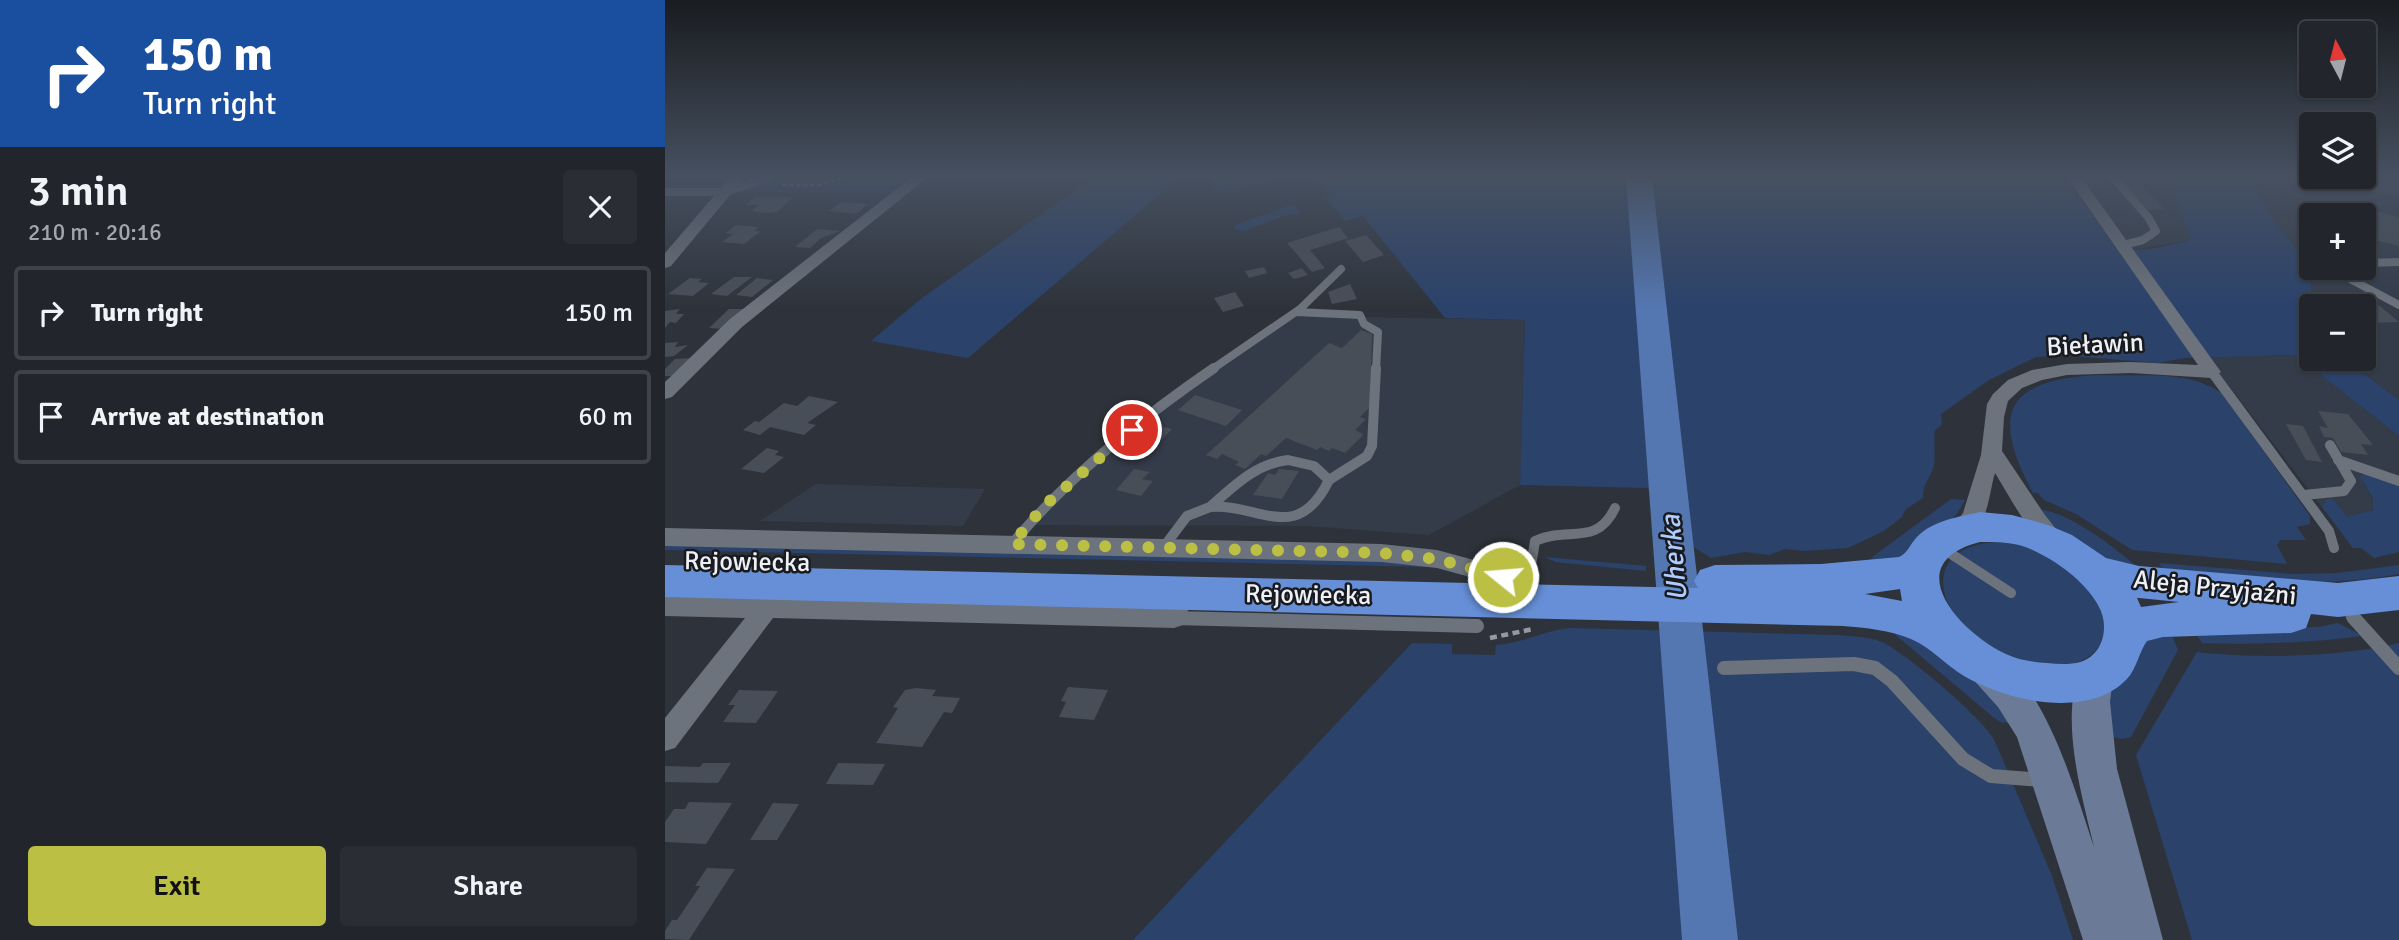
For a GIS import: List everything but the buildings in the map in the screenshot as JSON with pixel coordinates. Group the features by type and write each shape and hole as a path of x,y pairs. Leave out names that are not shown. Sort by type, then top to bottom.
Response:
{"highway":[{"path":"1980,527 2009,529 2040,537 2060,546 2094,571 2117,602 2125,634 2117,659 2095,677 2075,682 2029,681 1981,663 1945,636 1924,607 1919,593 1938,546 1980,527"},
{"name":"Rejowiecka","path":"1704,593 1870,578 1906,572 1938,546"},
{"name":"Rejowiecka","path":"665,560 1516,578 1649,592"},
{"name":"Aleja Przyjaźni","path":"2094,571 2139,582 2338,600 2399,593"},
{"name":"Rejowiecka","path":"665,581 1178,605 1649,592 1704,593 1902,616 1945,636"},
{"name":"Aleja Przyjaźni","path":"2125,634 2134,626 2163,620 2291,617 2312,612 2338,600"}],"main road":[{"path":"1981,663 1998,679 2026,717 2052,781 2105,940"},
{"path":"2095,677 2091,689 2091,725 2104,798 2141,940"}],"street":[{"path":"665,263 701,221"},
{"path":"665,393 736,323 865,221"},
{"name":"Bieławin","path":"2106,221 2212,372"},
{"name":"Bieławin","path":"1938,546 1974,518 1977,496 1992,451 1994,411 2000,398 2013,385 2035,375 2070,368 2212,372"},
{"path":"1992,451 2037,521 2060,546"},
{"path":"665,537 1381,553 1437,559 1516,578"},
{"path":"665,606 1178,605"},
{"path":"665,739 768,607"}],"lane":[{"path":"2123,245 2144,240 2156,231 2150,221"},
{"path":"2376,263 2399,262"},
{"path":"1012,544 1045,505 1132,430 1186,387 1296,312 1317,295 1341,269"},
{"path":"2352,280 2399,305"},
{"path":"1210,507 1297,516 1316,506 1329,480 1367,456 1372,446 1378,332 1364,324 1360,315 1296,312"},
{"name":"Bieławin","path":"2212,372 2329,531 2334,548"},
{"path":"2304,495 2344,491 2351,481 2330,445"},
{"path":"1163,548 1178,523 1187,516 1210,507 1267,463 1281,460 1313,465 1324,472 1329,480"},
{"path":"2338,460 2399,481"},
{"path":"1516,578 1535,541 1544,535 1591,534 1600,531 1612,518 1615,508"},
{"path":"1938,546 2011,593"},
{"path":"2338,600 2399,668"},
{"path":"1178,605 1477,626"},
{"path":"1724,668 1854,664 1875,668 1892,681 1963,759 1991,776 2052,781"}],"shaded area":[{"path":"1032,221 1129,221 968,358 871,341 922,298"},
{"path":"1247,221 1271,221 1245,231 1235,230 1235,225"},
{"path":"1367,221 2097,221 2112,242 2120,247 2139,250 2191,240 2184,221 2275,221 2299,253 2299,280 2311,280 2312,294 2299,294 2299,358 2295,355 2185,358 2157,363 2063,355 2036,357 1989,380 1941,414 1942,425 1935,430 1933,470 1923,498 1906,509 1902,517 1884,531 1848,548 1803,551 1785,549 1769,555 1745,552 1711,558 1665,529 1648,488 1520,485 1525,320 1445,318"},
{"path":"2111,221 2184,221 2191,240 2132,250"},
{"path":"2275,221 2299,221 2299,253"},
{"path":"2376,221 2399,221 2399,400 2360,371 2376,371 2376,294 2312,294 2311,280 2376,280"},
{"path":"1296,316 1525,320 1520,485 1429,535 1308,526 1034,525 1047,506 1189,388"},
{"path":"2295,355 2299,358 2299,371 2316,371 2399,436 2399,486 2365,474 2364,484 2373,500 2373,509 2364,514 2347,517 2326,499 2322,507 2207,357"},
{"path":"2316,371 2360,371 2399,400 2399,436"},
{"path":"2098,375 2179,378 2210,386 2223,394 2310,516 2310,524 2297,527 2306,540 2281,540 2277,545 2287,564 2132,550 2076,514 2044,500 2038,493 2033,493 2019,465 2012,441 2010,421 2015,405 2026,393 2043,384"},
{"path":"2365,474 2399,486 2399,552 2374,558 2361,548 2353,548 2322,507 2326,499 2333,499 2347,517 2373,510 2373,499 2360,476"},
{"path":"816,484 985,489 963,526 760,521"},
{"path":"1951,499 1965,500 1949,524 1914,550 1874,568 1871,559 1875,555"},
{"path":"2041,510 2052,512 2077,524 2136,566 2125,571 2059,533"},
{"path":"665,542 1313,555 1429,567 665,550"},
{"path":"1995,542 2042,552 2077,575 2095,597 2101,609 2104,634 2099,646 2088,657 2073,663 2056,665 2018,659 1985,645 1959,622 1944,591 1948,564 1958,554 1973,546"},
{"path":"1545,557 1646,566 1646,571 1555,562"},
{"path":"2159,563 2293,574 2338,573 2399,565 2399,574 2341,581 2253,580 2166,575"},
{"path":"2338,623 2362,636 2282,643 2202,643 2193,629 2318,627"},
{"path":"1570,628 1833,635 1864,637 1882,642 1959,701 1994,739 2052,876 2073,940 1133,940 1412,643 1452,644 1452,654 1495,655 1496,645"},
{"path":"2170,631 2178,650 2131,737 2110,737 2110,696 2113,686 2133,670 2145,641"},
{"path":"1892,632 1943,647 2016,724 2000,722 1993,717"},
{"path":"2399,643 2399,940 2192,940 2136,755 2197,652 2245,656 2325,654"}],"waterway":[{"name":"Uherka","path":"1643,221 1710,940"}],"route":[{"path":"1132,430 1045,505 1027,523 1012,544 1381,553 1437,559 1503,577"}]}
